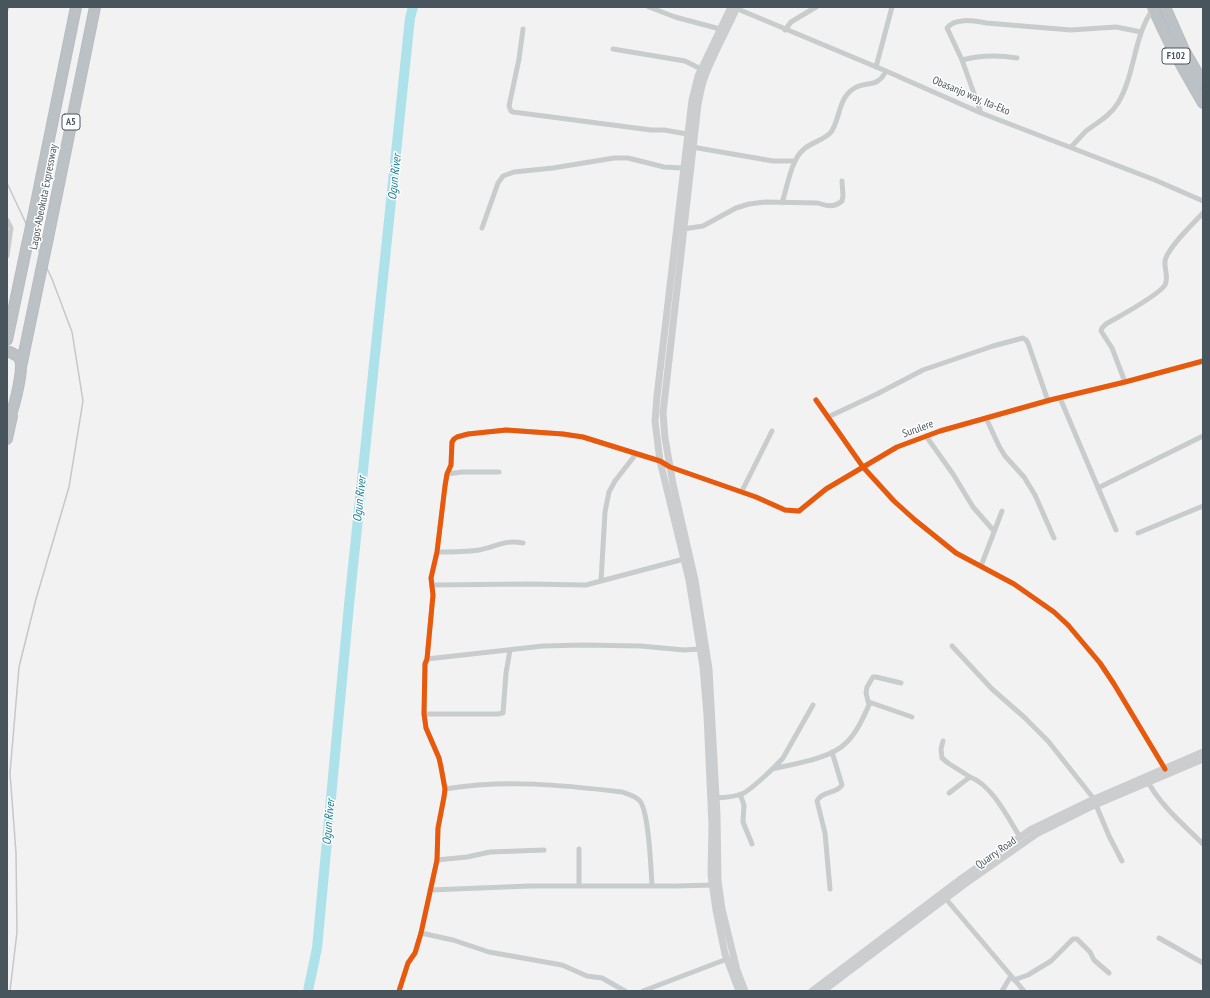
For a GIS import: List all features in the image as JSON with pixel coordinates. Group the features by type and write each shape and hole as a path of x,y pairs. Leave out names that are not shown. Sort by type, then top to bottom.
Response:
{"highway":[{"name":"Lagos-Abeokuta Expressway","path":"7,340 76,7"},
{"name":"Lagos-Abeokuta Expressway","path":"21,368 95,7"},
{"name":"F102","path":"1154,7 1162,30 1203,103"},
{"name":"F102","path":"1165,7 1184,50 1203,83"},
{"path":"7,352 19,357 21,368"},
{"name":"A5","path":"7,439 21,368"},
{"name":"A5","path":"7,422 13,410"}],"main road":[{"path":"734,7 720,29 701,69 692,100 655,421 660,461 689,580 700,650 707,715 712,825 711,875 716,910 727,959 739,991"},
{"path":"734,7 704,80 698,104 663,413 665,438 670,467 695,580 710,669 718,881 722,909 737,970 745,991"},
{"name":"Quarry Road","path":"823,991 946,899 1038,833 1096,802 1203,752"},
{"name":"Quarry Road","path":"812,991 962,878 1038,825 1203,759"}],"street":[{"path":"649,7 675,17 720,29"},
{"name":"Obasanjo way, Ita-Eko","path":"734,7 981,113 1072,147 1203,201"},
{"path":"785,30 791,22 816,7"},
{"path":"876,67 892,7"},
{"path":"1072,147 1087,131 1105,118 1119,102 1127,83 1141,32 1154,7"},
{"path":"981,113 962,60 948,28 950,25 961,21 974,20 986,23 1071,30 1116,27 1141,32"},
{"path":"523,29 510,106 511,111 687,134"},
{"path":"613,49 685,61 701,69"},
{"path":"962,60 988,56 1017,58"},
{"path":"782,203 795,161 803,149 830,132 847,94 858,87 877,82 882,79 886,71"},
{"path":"692,147 772,161 795,161"},
{"path":"482,228 498,183 503,176 514,172 553,168 614,158 628,158 664,167 683,168"},
{"path":"683,229 703,226 736,208 749,204 765,202 834,206 842,201 842,181"},
{"path":"1125,382 1112,348 1102,334 1102,328 1164,286 1167,278 1165,262 1168,251 1203,213"},
{"path":"7,220 11,228 7,256"},
{"path":"828,417 877,394 922,370 993,346 1023,338 1028,343 1048,401"},
{"name":"Surulere","path":"447,474 452,465 452,442 456,437 468,434 506,430 563,434 583,437 660,461 670,467 742,491 785,510 799,511 826,489 863,467 897,447 926,436 1048,401 1203,361"},
{"path":"1060,398 1116,530"},
{"path":"816,400 863,467 894,501 915,520 956,553 1014,584 1054,612 1068,625 1100,663 1138,722 1165,769"},
{"path":"986,418 1005,456 1024,477 1035,494 1054,538"},
{"path":"742,491 772,431"},
{"path":"926,436 953,474 973,507 994,531"},
{"path":"1098,488 1203,436"},
{"path":"601,582 605,512 609,492 615,481 636,454"},
{"path":"399,991 408,963 415,953 421,933 437,860 438,828 445,789 439,758 428,732 424,714 425,664 427,659 433,595 432,578 438,552 447,474 462,472 499,472"},
{"path":"1138,533 1203,506"},
{"path":"981,566 1002,511"},
{"path":"438,552 481,549 514,541 523,543"},
{"path":"432,585 528,584 579,586 601,582 684,559"},
{"path":"427,659 543,646 641,646 700,650"},
{"path":"952,646 992,689 1024,716 1048,740 1096,802 1109,836 1122,861"},
{"path":"424,714 503,713 506,672 510,650"},
{"path":"772,769 809,760 832,752 846,743 853,735 869,705 866,693 867,687 873,677 876,676 901,683"},
{"path":"869,702 912,717"},
{"path":"716,798 740,794 772,769 783,758 813,705"},
{"path":"944,741 941,750 942,758 975,779 984,787 1004,810 1020,837"},
{"path":"830,889 825,833 817,798 821,795 839,789 842,785 832,752"},
{"path":"949,793 970,777"},
{"path":"1148,782 1153,792 1160,800 1203,844"},
{"path":"445,789 471,785 534,783 622,792 632,796 640,800 643,806 648,836 652,886"},
{"path":"740,794 744,805 743,822 752,844"},
{"path":"579,849 579,885"},
{"path":"437,860 466,857 490,852 544,850"},
{"path":"430,890 579,885 713,885"},
{"path":"946,899 1024,991"},
{"path":"421,933 453,940 489,952 562,965 587,976 602,978 615,988 625,991"},
{"path":"1159,938 1203,963"},
{"path":"1002,991 1012,978 1028,975 1051,961 1073,939 1077,939 1090,952 1094,960 1109,973"},
{"path":"643,991 727,959"}],"waterway":[{"name":"Ogun River","path":"308,991 317,948 349,605 410,18 413,7"}],"railway":[{"path":"7,12 9,7"},
{"path":"7,183 52,279 72,332 83,401 69,487 36,599 19,667 10,773 16,853 17,932 10,991"}],"cycle path":[{"path":"399,991 408,963 415,953 421,933 437,860 438,828 445,789 439,758 426,728 424,714 425,664 427,659 433,595 431,578 437,552 445,486 447,474 451,465 452,442 454,439 468,434 506,430 583,437 660,461 670,467 756,497 785,510 799,511 826,489 897,447 940,431 1050,400 1203,361"},
{"path":"816,400 863,467 894,501 915,520 956,553 1014,584 1054,612 1068,625 1100,663 1165,769"}]}
